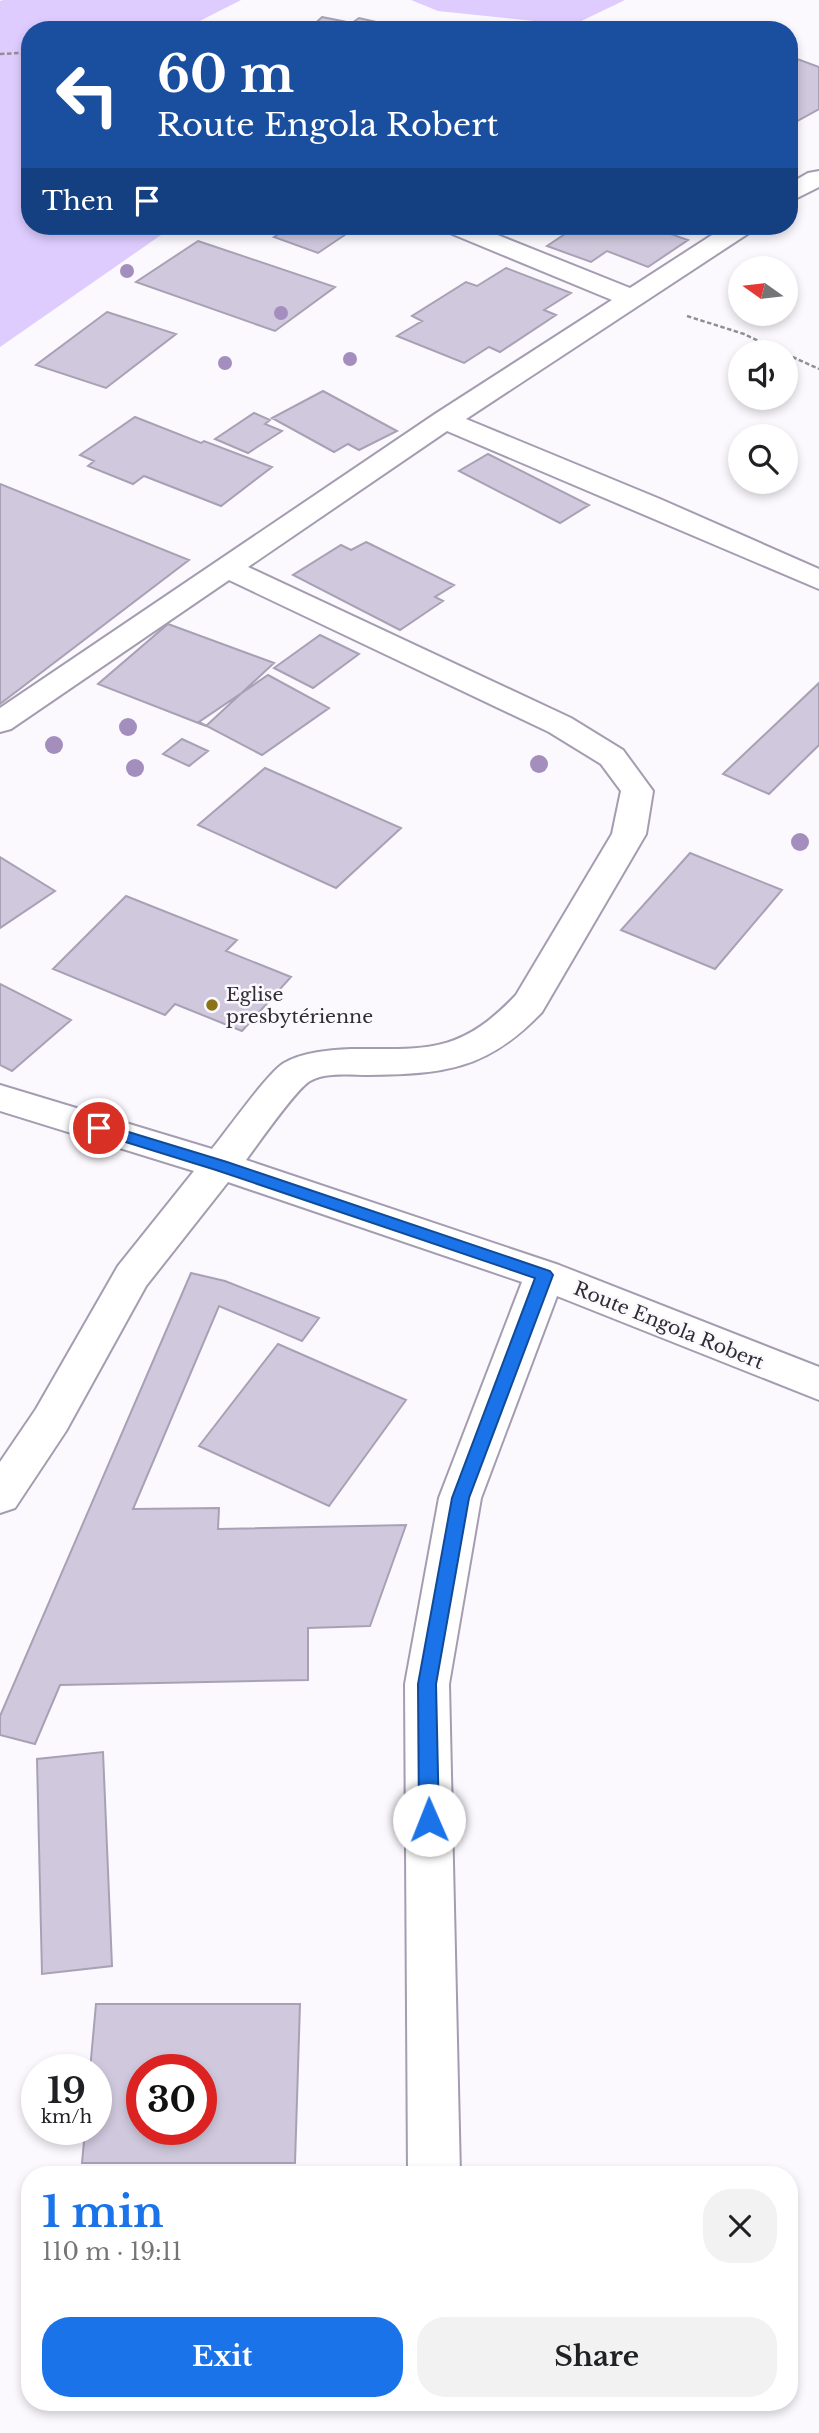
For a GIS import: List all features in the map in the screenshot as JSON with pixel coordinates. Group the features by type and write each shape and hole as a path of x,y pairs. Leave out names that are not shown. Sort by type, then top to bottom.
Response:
{"street":[{"path":"798,188 817,178"},
{"path":"473,235 622,306"},
{"path":"0,722 445,420 729,235"},
{"path":"445,420 650,505 819,580"},
{"path":"0,1496 51,1420 132,1276 294,1073 309,1065 451,1058 488,1043 512,1023 529,1003 629,834 637,791 612,757 560,725 303,606 228,568"},
{"name":"Route Engola Robert","path":"0,1098 222,1166 545,1275 819,1384"},
{"path":"434,2166 427,1684 460,1498 545,1275"}],"path":[{"path":"0,54 21,53"},
{"path":"622,306 673,311 756,340"},
{"path":"798,359 819,369"}],"shaded area":[{"path":"241,0 200,21 21,21 21,235 161,235 0,347 0,1"},
{"path":"411,0 625,0 581,21 534,21 438,11"}],"building":[{"path":"322,17 342,21 318,21"},
{"path":"798,59 819,67 819,109 798,121"},
{"path":"277,235 345,235 318,253 274,237"},
{"path":"564,235 674,235 688,240 648,267 607,251 591,262 547,246"},
{"path":"198,241 335,287 275,331 136,282"},
{"path":"506,268 571,293 544,310 556,315 500,352 489,347 464,363 397,336 422,321 412,316 466,282 477,286"},
{"path":"107,312 176,334 106,388 36,365"},
{"path":"323,391 397,431 359,450 348,444 334,452 272,418"},
{"path":"254,413 270,420 265,424 282,431 248,453 215,439"},
{"path":"135,417 272,467 221,506 144,476 133,484 88,466 94,461 80,455"},
{"path":"488,454 589,505 560,523 459,471"},
{"path":"0,484 189,560 0,704"},
{"path":"366,542 454,585 435,597 443,601 400,630 293,575 341,545 351,550"},
{"path":"168,624 274,663 206,726 98,684"},
{"path":"320,635 359,654 313,688 274,668"},
{"path":"268,675 329,708 262,755 199,722"},
{"path":"819,683 819,745 769,794 723,774"},
{"path":"182,739 208,751 189,766 163,754"},
{"path":"265,768 401,828 336,888 198,825"},
{"path":"690,853 782,890 715,969 621,930"},
{"path":"0,857 55,891 0,928"},
{"path":"126,896 237,940 226,951 291,977 242,1031 175,1004 165,1015 53,969"},
{"path":"0,984 71,1020 12,1071 0,1065"},
{"path":"191,1273 225,1281 319,1318 302,1341 219,1306 133,1509 219,1508 218,1529 406,1525 370,1626 308,1628 308,1680 60,1685 35,1744 0,1735 0,1716"},
{"path":"278,1344 406,1400 329,1506 199,1446"},
{"path":"103,1752 112,1966 42,1974 37,1759"},
{"path":"96,2004 300,2004 295,2163 82,2163 84,2145 112,2145 112,2054 91,2054"}],"place":[{"name":"Eglise presbytérienne","path":"212,1005"}],"route":[{"path":"99,1128 222,1166 545,1275 460,1498 427,1684 429,1820"}]}
